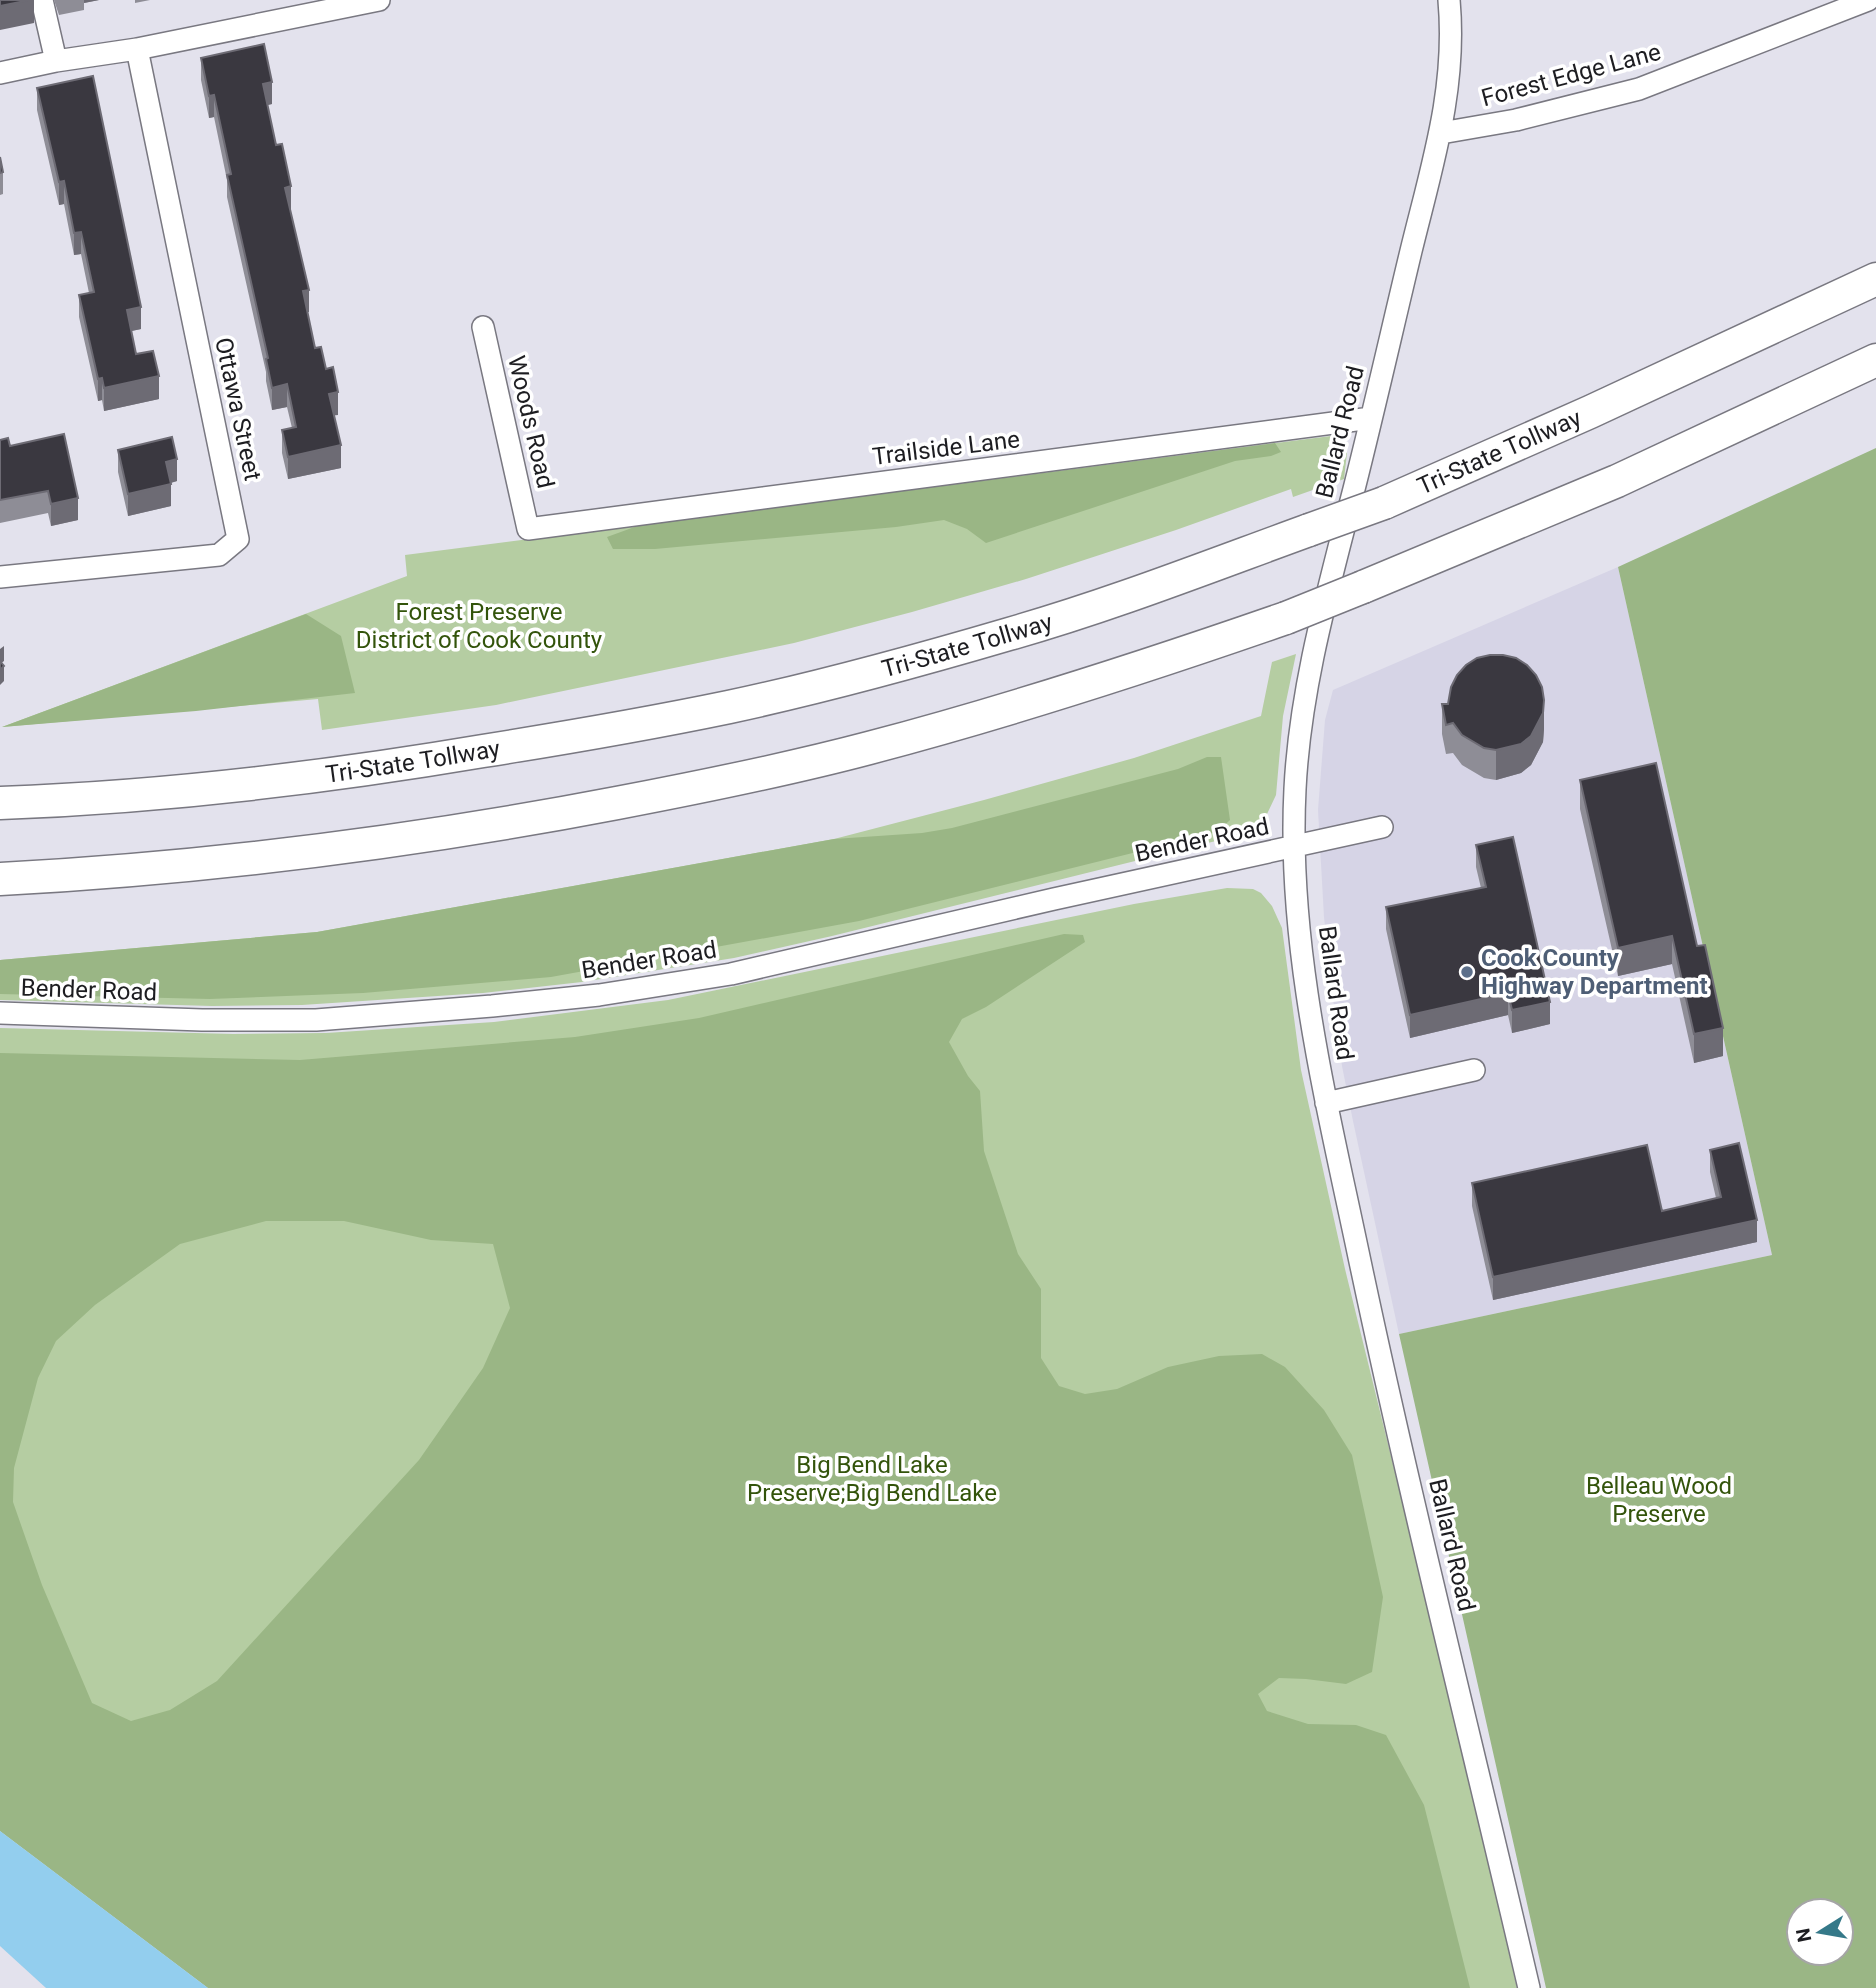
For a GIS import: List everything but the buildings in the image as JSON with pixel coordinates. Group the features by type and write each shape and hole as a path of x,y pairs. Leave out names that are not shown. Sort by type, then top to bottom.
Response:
{"highway":[{"name":"Tri-State Tollway","path":"0,803 200,790 375,769 575,736 729,707 845,679 1013,633 1166,582 1384,503 1590,412 1876,279"},
{"path":"0,879 94,874 232,861 473,830 700,787 867,749 1038,701 1286,618 1617,481 1876,360"}],"street":[{"path":"43,0 56,61"},
{"path":"0,73 56,61 137,49 285,9 379,0"},
{"name":"Ballard Road","path":"1449,0 1453,38 1441,133 1324,597 1301,726 1295,784 1293,847 1310,1014 1326,1103 1373,1323 1530,1988"},
{"name":"Forest Edge Lane","path":"1441,133 1516,120 1639,89 1868,0"},
{"name":"Ottawa Street","path":"0,577 219,555 238,539 137,49"},
{"name":"Woods Road","path":"483,327 528,530"},
{"name":"Trailside Lane","path":"528,530 1371,418"},
{"name":"Bender Road","path":"0,1013 202,1020 316,1020 599,995 730,974 1382,827"},
{"path":"1326,1103 1474,1070"}],"shaded area":[{"path":"1618,567 1772,1255 1399,1334 1342,1066 1324,917 1318,810 1325,720 1333,690"}],"green space":[{"name":"Forest Preserve District of Cook County","path":"1331,436 1344,444 1347,453 1344,479 1293,497 1291,489 1026,579 794,643 496,705 322,730 318,699 2,727 407,576 405,555"},
{"path":"1275,443 1281,452 1271,456 1235,461 986,543 967,529 944,520 896,527 655,549 613,549 607,537 640,525"},
{"name":"Belleau Wood Preserve","path":"1876,448 1876,1988 1546,1988 1399,1334 1772,1255 1618,567"},
{"path":"306,614 341,636 355,693 196,711 2,727"},
{"path":"1296,654 1283,716 1276,795 1267,814 1259,823 1236,836 734,958 582,982 483,993 302,1005 212,1006 0,1000 0,960 317,932 834,839 984,800 1134,758 1261,716 1272,662"},
{"path":"1207,757 1221,757 1230,820 1217,832 859,921 551,977 363,993 210,999 0,994 0,960 317,932 834,839 922,833 952,828 1178,769"},
{"name":"Big Bend Lake Preserve;Big Bend Lake","path":"1227,888 1253,889 1261,893 1272,906 1282,928 1301,1070 1345,1269 1443,1668 1517,1988 208,1988 0,1831 0,1028 233,1034 326,1033 494,1022 668,1000 1134,904"},
{"name":"Big Bend Lake Preserve;Big Bend Lake","path":"1064,934 1083,935 1085,942 986,1007 962,1019 949,1042 968,1076 980,1091 984,1151 1018,1254 1041,1289 1041,1358 1059,1386 1085,1394 1117,1389 1168,1367 1219,1356 1262,1354 1285,1367 1324,1410 1352,1455 1383,1597 1372,1672 1346,1684 1279,1678 1258,1694 1267,1711 1308,1724 1356,1725 1386,1735 1424,1805 1470,1988 208,1988 0,1831 0,1053 300,1060 575,1037 699,1018","holes":["266,1221 344,1221 431,1240 493,1244 510,1308 483,1368 419,1460 217,1681 170,1710 131,1721 92,1703 42,1585 13,1502 14,1468 38,1378 56,1341 95,1305 180,1244"]}],"water":[{"path":"0,1831 208,1988 46,1988 0,1946"}],"place":[{"name":"Cook County Highway Department","path":"1467,972"}]}
